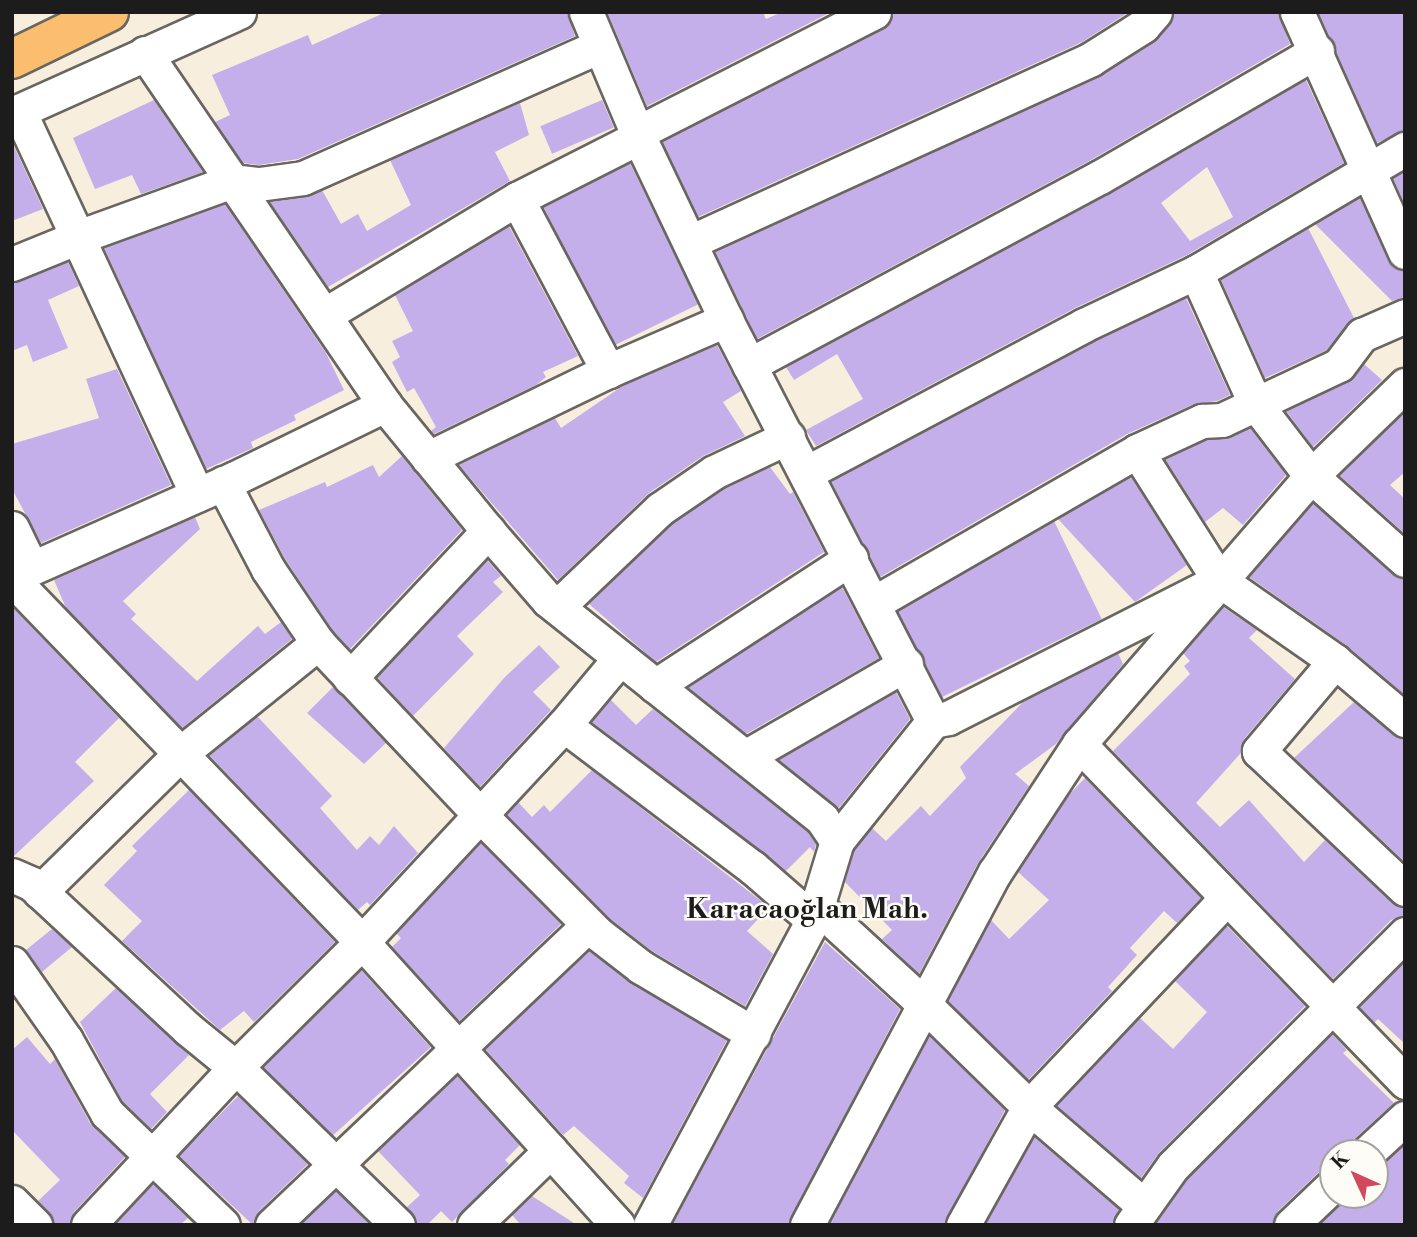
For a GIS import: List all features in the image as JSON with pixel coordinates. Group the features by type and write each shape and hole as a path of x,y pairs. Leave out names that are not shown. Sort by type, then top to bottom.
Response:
{"main road":[{"path":"12,59 109,12"}],"street":[{"path":"239,12 16,112 78,237 210,489 318,643 588,925 641,967 754,1034"},
{"path":"586,12 638,135 726,320 906,664 933,721"},
{"path":"326,314 517,199 874,12"},
{"path":"690,242 1091,59 1143,26 1155,12"},
{"path":"1297,12 1317,51 1405,252"},
{"path":"12,264 233,181 259,184 303,178 600,46"},
{"path":"749,365 1100,177 1317,51"},
{"path":"145,53 326,314 385,405 488,531 557,607 822,819 837,841"},
{"path":"806,473 1084,326 1196,272 1405,149"},
{"path":"517,199 608,371"},
{"path":"1196,272 1255,403 1311,476 1405,560"},
{"path":"874,603 1137,451 1202,421 1222,420 1339,365 1362,335 1405,316"},
{"path":"428,458 608,371 726,320"},
{"path":"807,1225 995,872 1079,744 1311,476 1404,390"},
{"path":"18,574 210,489 385,405"},
{"path":"557,607 660,509 714,472 788,437"},
{"path":"1137,451 1219,580 1335,661 1405,720"},
{"path":"12,528 18,574 181,753 362,942 618,1225"},
{"path":"350,678 488,531"},
{"path":"655,686 851,558"},
{"path":"650,1225 754,1034 815,913 837,841 933,721 948,718 1219,580"},
{"path":"40,892 181,753 318,643"},
{"path":"88,1225 235,1068 362,942 564,725 621,658"},
{"path":"1335,661 1259,751 1405,889"},
{"path":"745,757 906,664"},
{"path":"564,725 815,913 926,1006 1137,1215 1173,1166 1330,1006 1405,934"},
{"path":"1079,744 1405,1082"},
{"path":"12,875 40,892 188,1029 235,1068 398,1225"},
{"path":"963,1225 1029,1107 1226,898"},
{"path":"272,1225 588,925"},
{"path":"12,963 66,1040 107,1113 223,1225"},
{"path":"1382,1139 1405,1118"},
{"path":"474,1225 551,1150"},
{"path":"1291,1225 1319,1198"},
{"path":"12,1202 35,1225"}],"building":[{"path":"386,12 567,12 575,36 298,159 259,165 243,163 215,122 230,115 212,75 308,35 312,45"},
{"path":"607,12 763,12 766,19 782,12 831,12 647,106"},
{"path":"893,12 1129,12 1082,42 698,217 662,142 883,29 890,22"},
{"path":"1174,12 1278,12 1290,44 1091,160 757,339 715,252 1099,76 1154,42 1170,25"},
{"path":"1318,12 1405,12 1405,130 1377,143"},
{"path":"1306,80 1344,163 1187,255 1075,308 816,446 806,430 863,399 837,354 794,380 786,367 1109,194","holes":["1207,167 1233,217 1190,241 1161,203"]},
{"path":"154,100 203,172 141,194 132,175 95,189 73,138"},
{"path":"602,100 614,128 552,154 540,126"},
{"path":"520,103 529,135 495,152 510,181 328,287 270,202 306,197 322,190 341,224 358,214 367,231 411,205 390,160"},
{"path":"12,142 43,209 12,221"},
{"path":"630,163 699,304 612,347 543,206"},
{"path":"1405,171 1405,205 1393,178"},
{"path":"1360,198 1388,260 1394,268 1405,271 1405,297 1392,301 1315,224"},
{"path":"225,204 326,353 344,390 294,415 296,420 251,442 253,448 206,469 104,248"},
{"path":"509,226 578,356 543,372 546,377 536,385 434,434 431,431 436,427 414,388 407,392 392,362 400,357 392,341 413,331 395,295"},
{"path":"1308,228 1354,318 1327,350 1265,378 1221,280"},
{"path":"68,262 79,286 48,300 68,348 33,362 27,345 12,351 12,283"},
{"path":"1186,298 1230,395 1217,401 1194,404 1127,434 880,577 831,481 1093,342"},
{"path":"717,345 741,391 723,402 745,436 703,456 649,493 558,580 459,465 555,418 561,428 624,385"},
{"path":"1364,364 1382,380 1313,447 1286,411 1347,382"},
{"path":"117,369 171,485 41,543 12,489 12,444 99,418 86,379"},
{"path":"1405,412 1405,472 1390,485 1405,499 1404,533 1339,475"},
{"path":"1250,428 1286,475 1243,525 1223,508 1205,522 1165,459 1207,440 1230,438"},
{"path":"402,456 462,530 350,649 333,631 285,559 259,510 325,482 327,487 373,465 379,477"},
{"path":"770,467 790,494 793,492 824,552 656,662 589,604 672,524 724,489"},
{"path":"1131,477 1187,565 1135,602 1058,519"},
{"path":"1313,503 1392,574 1405,579 1405,695 1346,645 1249,577"},
{"path":"195,517 200,529 123,601 136,614 131,619 197,681 258,626 265,634 281,622 292,639 182,728 66,608 54,580"},
{"path":"1054,521 1102,619 940,698 892,600"},
{"path":"487,560 501,576 493,582 503,592 457,636 474,654 413,716 377,677"},
{"path":"842,587 879,658 746,734 688,687"},
{"path":"12,607 119,718 75,762 94,781 14,856"},
{"path":"1223,607 1257,630 1249,638 1295,679 1244,739 1240,754 1196,803 1220,827 1249,800 1304,862 1325,840 1392,903 1405,908 1405,915 1391,920 1333,979 1113,751 1190,674 1184,666 1190,661 1183,653"},
{"path":"539,645 560,667 533,692 551,710 480,787 444,748 504,678"},
{"path":"1118,653 1123,664 1056,744 1015,774 1029,786 978,863 919,974 882,939 892,930 845,882 854,850 872,828 886,841 921,806 930,816 966,778 960,767 1023,702"},
{"path":"333,687 386,743 364,764 307,713"},
{"path":"896,692 910,719 838,809 779,760"},
{"path":"610,699 636,725 653,709 808,832 816,844 814,852 810,847 786,871 592,722"},
{"path":"1354,702 1393,735 1405,739 1405,862 1294,758"},
{"path":"257,716 332,796 320,808 357,850 370,836 379,845 394,826 418,853 370,905 367,902 358,910 209,755"},
{"path":"592,770 769,907 747,931 773,954 745,1006 652,951 610,919 507,815 518,802 532,817 544,805 550,812"},
{"path":"1085,778 1201,898 1177,923 1164,911 1130,948 1137,955 1108,987 1112,991 1028,1080 948,1001 991,920 1009,939 1049,900 1018,872 1068,796"},
{"path":"189,790 335,942 254,1022 244,1011 220,1030 122,941 142,921 104,885 137,851 132,846"},
{"path":"481,843 561,924 459,1021 392,947 401,938 396,933"},
{"path":"1227,926 1305,1006 1159,1153 1141,1178 1057,1106 1140,1018 1173,1049 1207,1012 1175,981"},
{"path":"52,929 72,947 42,972 26,950"},
{"path":"825,942 900,1009 788,1225 672,1225"},
{"path":"589,951 631,983 727,1040 643,1198 624,1183 629,1176 574,1126 563,1135 485,1049"},
{"path":"1405,961 1405,1044 1378,1019 1374,1023 1359,1007"},
{"path":"361,970 431,1047 328,1140 258,1062"},
{"path":"116,988 189,1055 150,1094 167,1112 151,1129 122,1101 80,1022"},
{"path":"1332,1034 1347,1050 1343,1053 1394,1103 1354,1139 1319,1139 1319,1172 1278,1211 1272,1225 1155,1225 1188,1178"},
{"path":"929,1036 1005,1110 944,1225 829,1225"},
{"path":"27,1037 50,1064 55,1059 90,1123 125,1157 74,1212 69,1225 54,1225 49,1212 38,1201 60,1180 12,1130 12,1050"},
{"path":"457,1076 520,1145 505,1160 509,1164 452,1222 441,1211 427,1225 417,1225 407,1207 420,1195 378,1151"},
{"path":"238,1096 308,1164 259,1211 253,1225 179,1156"},
{"path":"1034,1137 1119,1209 1112,1225 985,1225"},
{"path":"1405,1144 1405,1225 1319,1225 1335,1209 1389,1209 1389,1158"},
{"path":"153,1184 188,1218 180,1225 115,1225"},
{"path":"336,1191 370,1225 300,1225"},
{"path":"532,1196 577,1225 521,1225 512,1215"}],"district":[{"name":"Karacaoğlan Mah.","path":"807,910"}]}
